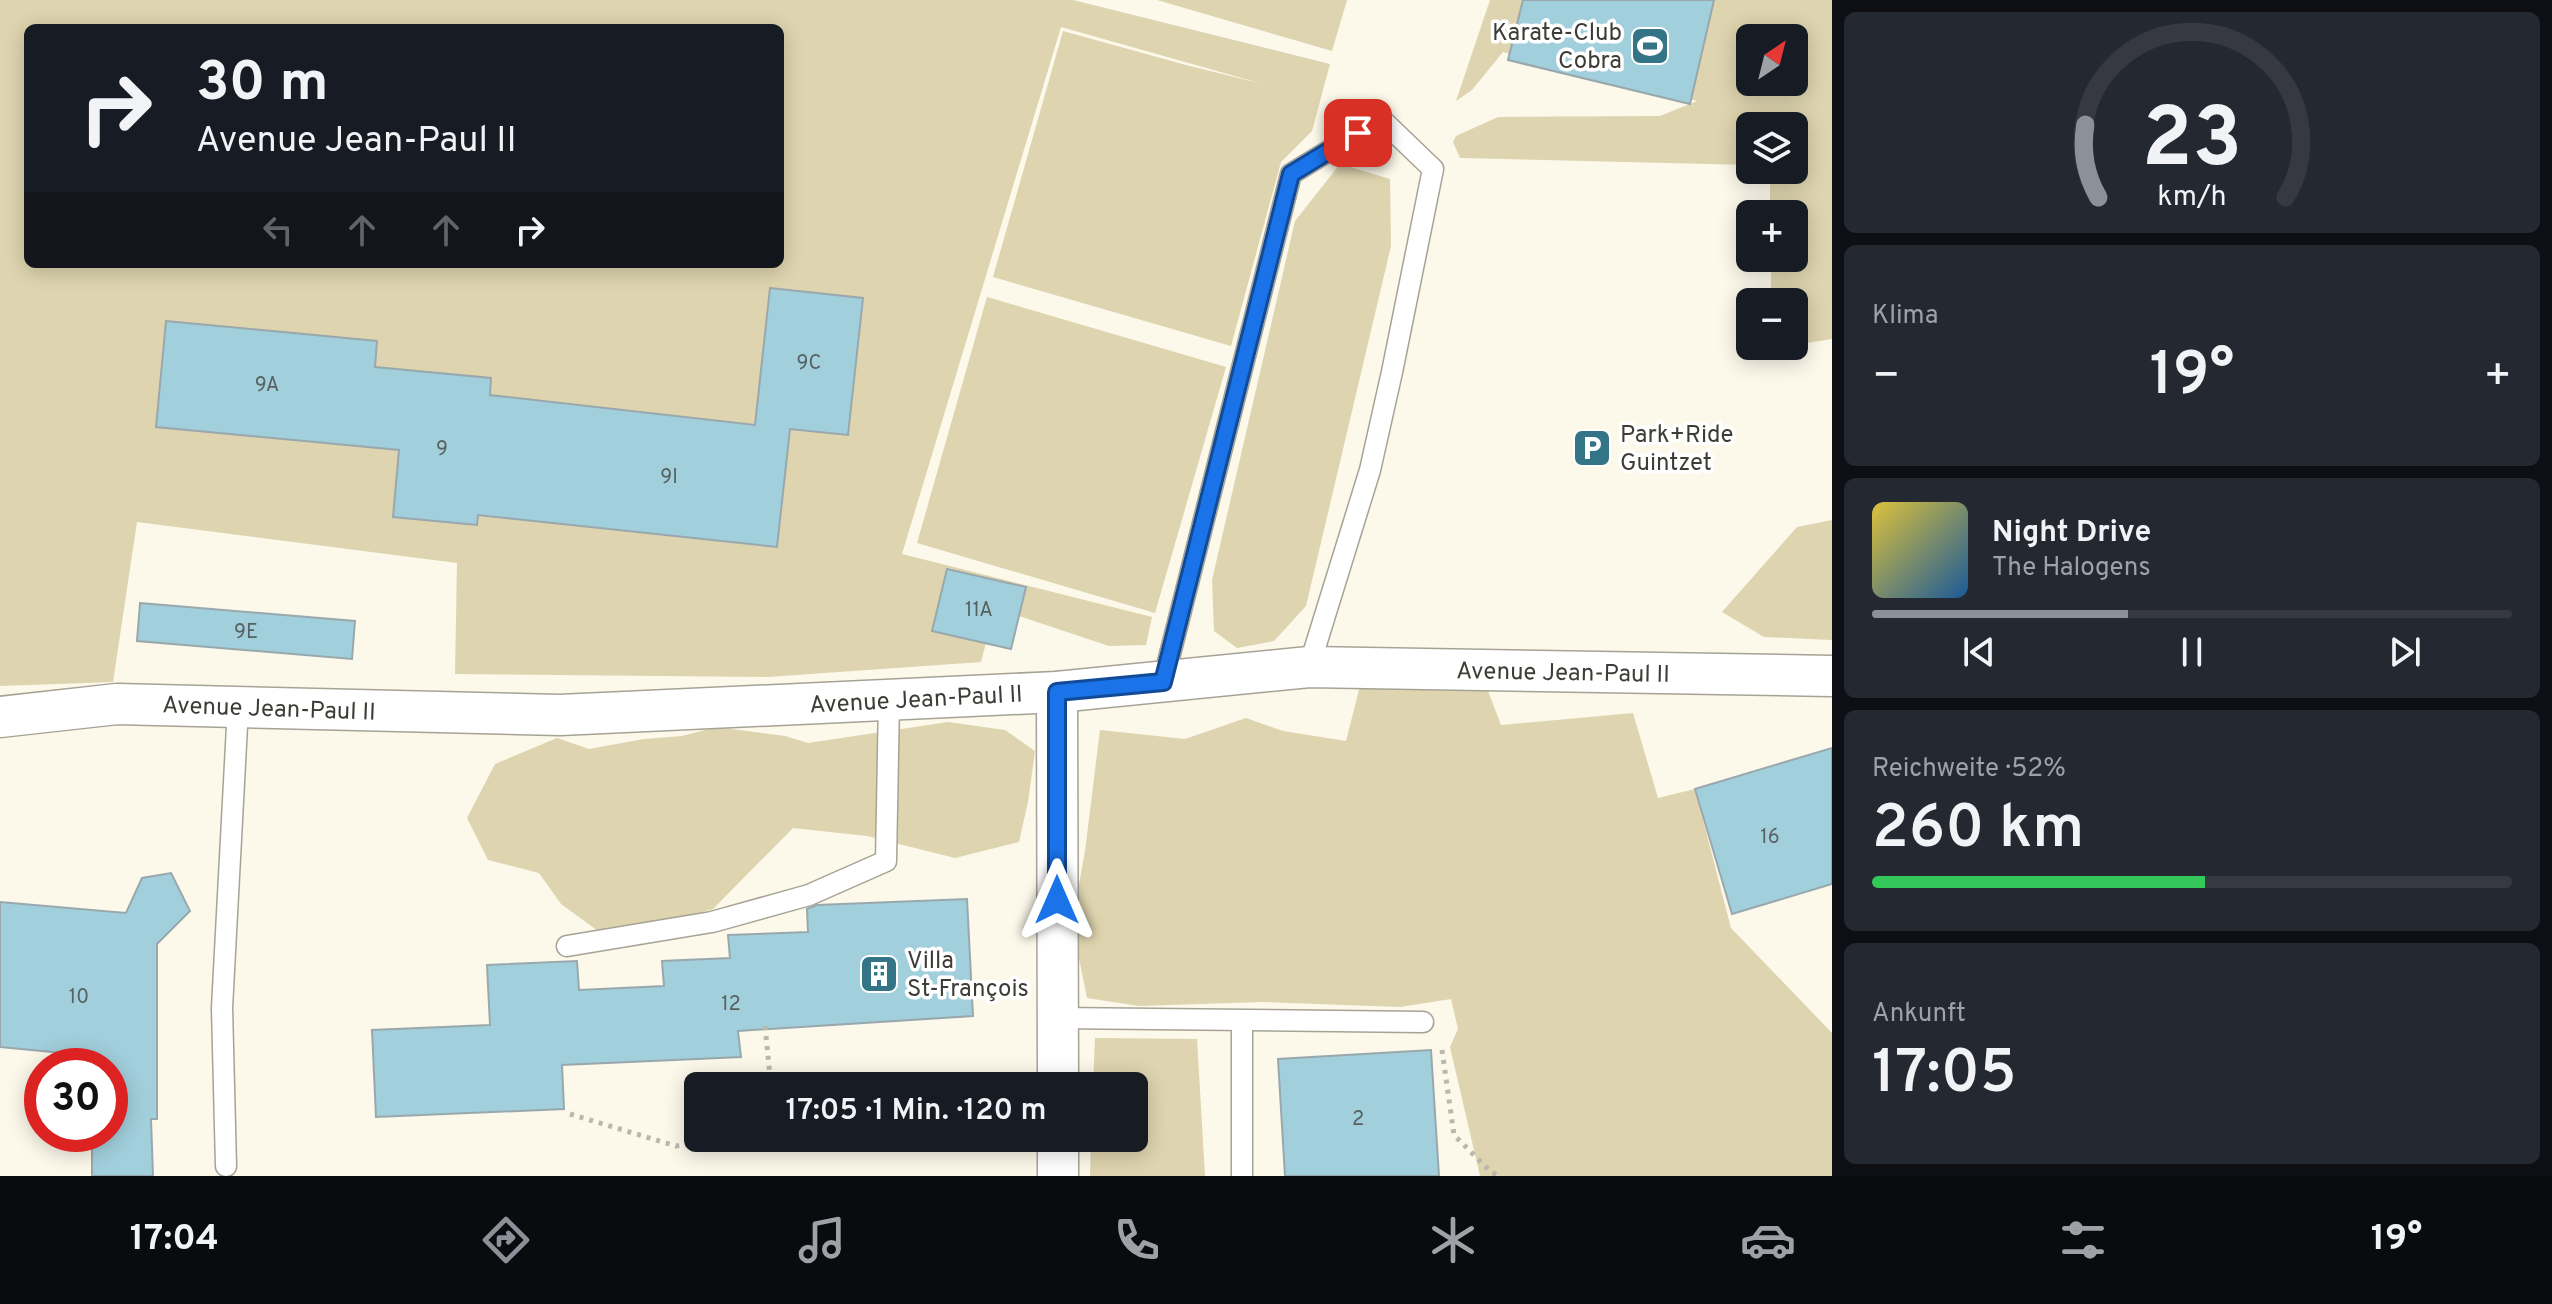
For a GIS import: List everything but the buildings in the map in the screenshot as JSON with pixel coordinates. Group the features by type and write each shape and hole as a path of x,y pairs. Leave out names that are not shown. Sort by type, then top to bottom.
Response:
{"street":[{"name":"Avenue Jean-Paul II","path":"0,717 117,704 560,715 1057,692 1309,667 1832,676"},
{"path":"1057,692 1058,1072"},
{"path":"1058,1152 1058,1176"}],"lane":[{"path":"1163,682 1291,174 1381,119 1433,169 1370,470 1309,667"},
{"path":"567,946 712,922 809,895 886,861 889,700"},
{"path":"226,1166 222,1008 238,707"},
{"path":"1058,1018 1423,1022"},
{"path":"1242,1021 1242,1176"}],"path":[{"path":"1423,1022 1440,1036 1454,1135 1491,1172 1499,1176"},
{"path":"765,1026 770,1072"},
{"path":"570,1114 676,1146 684,1145"}],"shaded area":[{"path":"0,0 1073,0 1330,64 1312,131 1281,162 1231,346 993,277 1063,31 1263,84 1061,27 902,554 1152,617 1146,645 1109,646 995,608 981,662 768,677 455,674 457,563 137,522 113,682 0,686"},
{"path":"1157,0 1347,0 1332,51"},
{"path":"1490,0 1832,0 1832,339 1808,343 1808,288 1771,288 1771,272 1808,272 1808,200 1770,200 1770,184 1808,184 1808,112 1736,112 1736,165 1460,158 1453,142 1456,136 1498,117 1660,116 1697,101 1503,52 1472,90 1456,101"},
{"path":"1340,164 1390,179 1391,246 1306,606 1274,641 1237,648 1214,631 1212,580 1295,221"},
{"path":"987,297 1226,367 1155,613 917,543"},
{"path":"1832,520 1832,640 1764,637 1722,612 1797,527"},
{"path":"1365,666 1483,678 1501,725 1633,713 1658,798 1695,789 1731,928 1832,1033 1832,1176 1480,1176 1450,1047 1458,1029 1451,999 1400,1007 1262,1002 1139,1006 1087,998 1072,924 1085,851 1100,730 1185,739 1246,718 1283,731 1346,741"},
{"path":"948,722 1005,730 1035,751 1019,842 955,858 867,836 793,828 713,909 609,939 561,904 539,873 488,860 467,818 495,764 557,738 589,749 682,736 716,727 785,736 808,743"},
{"path":"1095,1038 1197,1039 1205,1176 1090,1176 1091,1152 1148,1152 1148,1072 1094,1072"}],"place":[{"name":"Karate-Club Cobra","path":"1650,46"},
{"name":"Park+Ride Guintzet","path":"1592,448"},
{"name":"Villa St-François","path":"879,974"}],"route":[{"path":"1057,900 1057,692 1163,682 1291,174 1358,133"}]}
